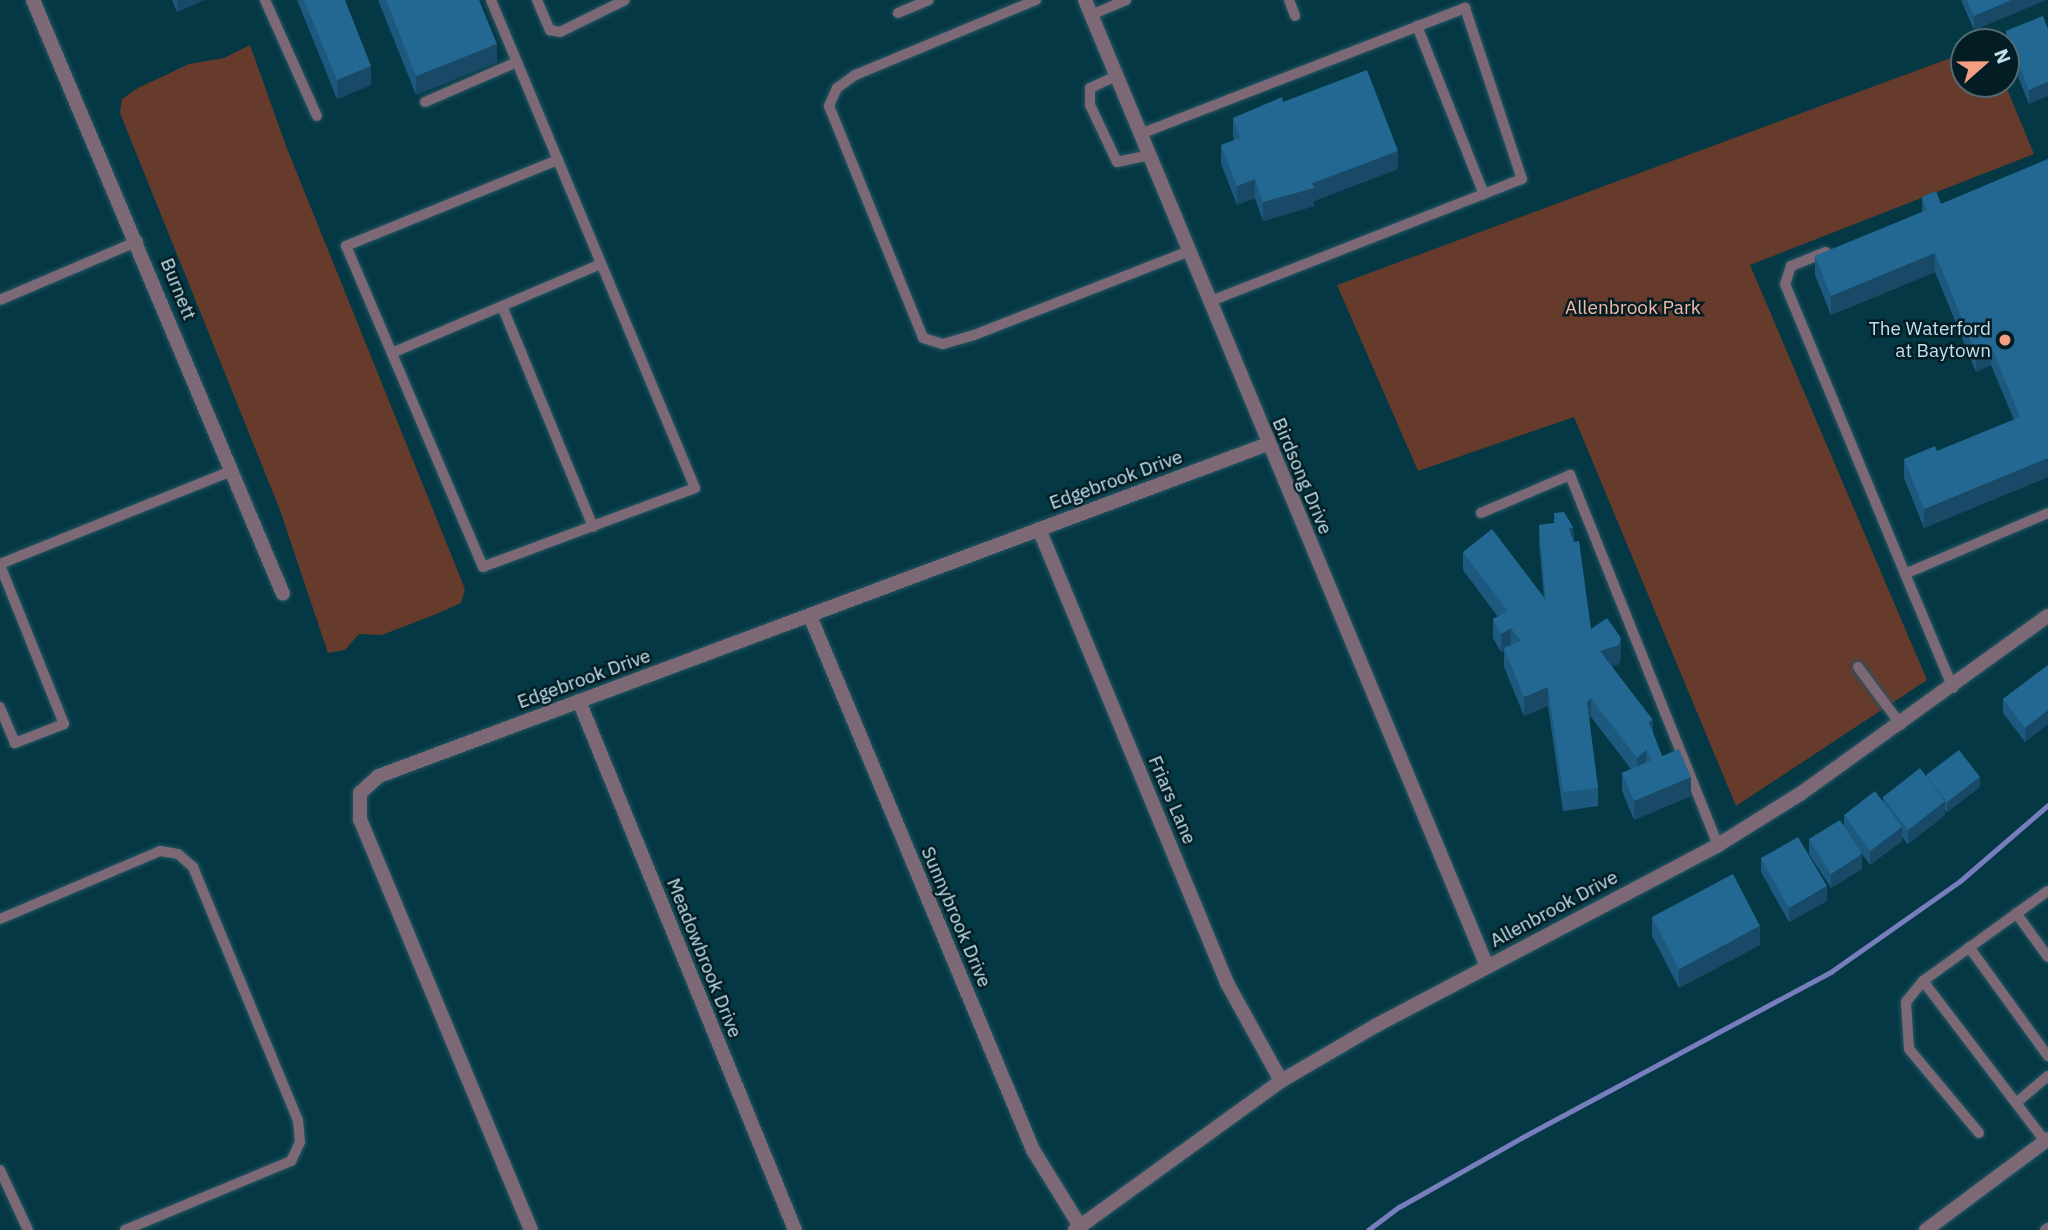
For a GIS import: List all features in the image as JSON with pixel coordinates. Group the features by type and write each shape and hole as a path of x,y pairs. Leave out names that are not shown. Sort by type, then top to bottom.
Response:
{"street":[{"name":"Burnett","path":"33,0 138,242 283,593"},
{"name":"Birdsong Drive","path":"1085,0 1487,966"},
{"name":"Edgebrook Drive","path":"531,1230 360,820 360,793 379,776 1268,444"},
{"name":"Friars Lane","path":"1039,529 1227,983 1281,1081"},
{"name":"Sunnybrook Drive","path":"810,616 1032,1150 1078,1228"},
{"name":"Allenbrook Drive","path":"1078,1228 1281,1081 1487,966 1717,845 1901,725 2048,616"},
{"name":"Meadowbrook Drive","path":"579,701 794,1230"},
{"path":"1926,1230 2046,1140"}],"lane":[{"path":"265,0 317,116"},
{"path":"491,0 558,160 601,264 695,488 484,567 346,246 558,160"},
{"path":"537,0 550,30 561,32 625,0"},
{"path":"898,13 928,0"},
{"path":"1036,0 855,75 837,88 829,106 923,338 943,344 974,335 1189,251"},
{"path":"1091,15 1126,0"},
{"path":"1289,0 1295,16"},
{"path":"1140,134 1465,8 1522,179 1210,302"},
{"path":"1418,26 1483,194"},
{"path":"425,102 517,62"},
{"path":"1116,76 1090,88 1090,105 1117,162 1149,155"},
{"path":"0,300 138,242"},
{"path":"1843,245 1791,266 1785,284 1952,688"},
{"path":"392,353 601,264"},
{"path":"502,306 593,527"},
{"path":"0,707 15,743 64,724 0,564 231,471"},
{"path":"1481,513 1570,475 1717,845"},
{"path":"1905,574 2048,513"},
{"path":"1858,667 1901,725"},
{"path":"0,919 160,851 178,854 193,867 298,1121 300,1142 290,1161 125,1230"},
{"path":"1979,1133 1909,1049 1906,1002 1923,981 2048,891"},
{"path":"2016,913 2048,957"},
{"path":"1969,947 2048,1056"},
{"path":"1923,981 2046,1140"},
{"path":"2016,1103 2048,1076"},
{"path":"0,1170 28,1230"}],"green space":[{"path":"250,45 286,146 465,589 461,603 382,635 359,634 345,650 328,653 280,510 120,113 122,99 138,88 189,64 224,58"},
{"name":"Allenbrook Park","path":"1950,58 1950,98 2011,98 2034,154 1750,265 1927,680 1736,806 1574,417 1418,471 1337,285"}],"building":[{"path":"304,0 345,0 371,66 337,80"},
{"path":"386,0 479,0 497,44 416,76"},
{"path":"1967,0 2011,0 1974,16"},
{"path":"2043,16 2048,29 2048,82 2029,90 2020,67 2020,28 2013,28"},
{"path":"1367,70 1398,151 1312,183 1314,188 1263,202 1255,179 1237,186 1221,145 1240,138 1233,118 1282,97 1283,102"},
{"name":"The Waterford at Baytown","path":"2048,159 2048,458 1924,509 1904,459 1935,446 1937,451 2020,417 1991,346 1976,353 1935,253 1831,296 1815,256 1927,210 1922,197 1936,191 1941,204"},
{"path":"1564,512 1573,527 1569,529 1574,542 1579,541 1591,629 1607,618 1621,638 1619,645 1600,651 1653,720 1649,722 1662,756 1679,749 1691,777 1634,801 1622,773 1652,760 1646,750 1637,758 1591,698 1587,702 1598,788 1563,792 1548,687 1524,697 1504,648 1521,641 1511,628 1501,634 1493,619 1508,611 1463,552 1492,529 1546,600 1539,525 1555,523 1554,513"},
{"path":"2048,665 2048,710 2025,728 2003,699"},
{"path":"1959,750 1980,777 1947,802 1926,775"},
{"path":"1920,768 1945,801 1908,830 1883,797"},
{"path":"1875,791 1902,827 1870,851 1844,815"},
{"path":"1840,820 1862,854 1831,874 1809,839"},
{"path":"1798,837 1827,886 1789,908 1761,858"},
{"path":"1733,874 1760,926 1679,969 1652,917"}],"waterway":[{"path":"1368,1230 1399,1207 1521,1138 1832,971 1960,881 2048,805"}],"place":[{"name":"The Waterford at Baytown","path":"2005,340"}]}
